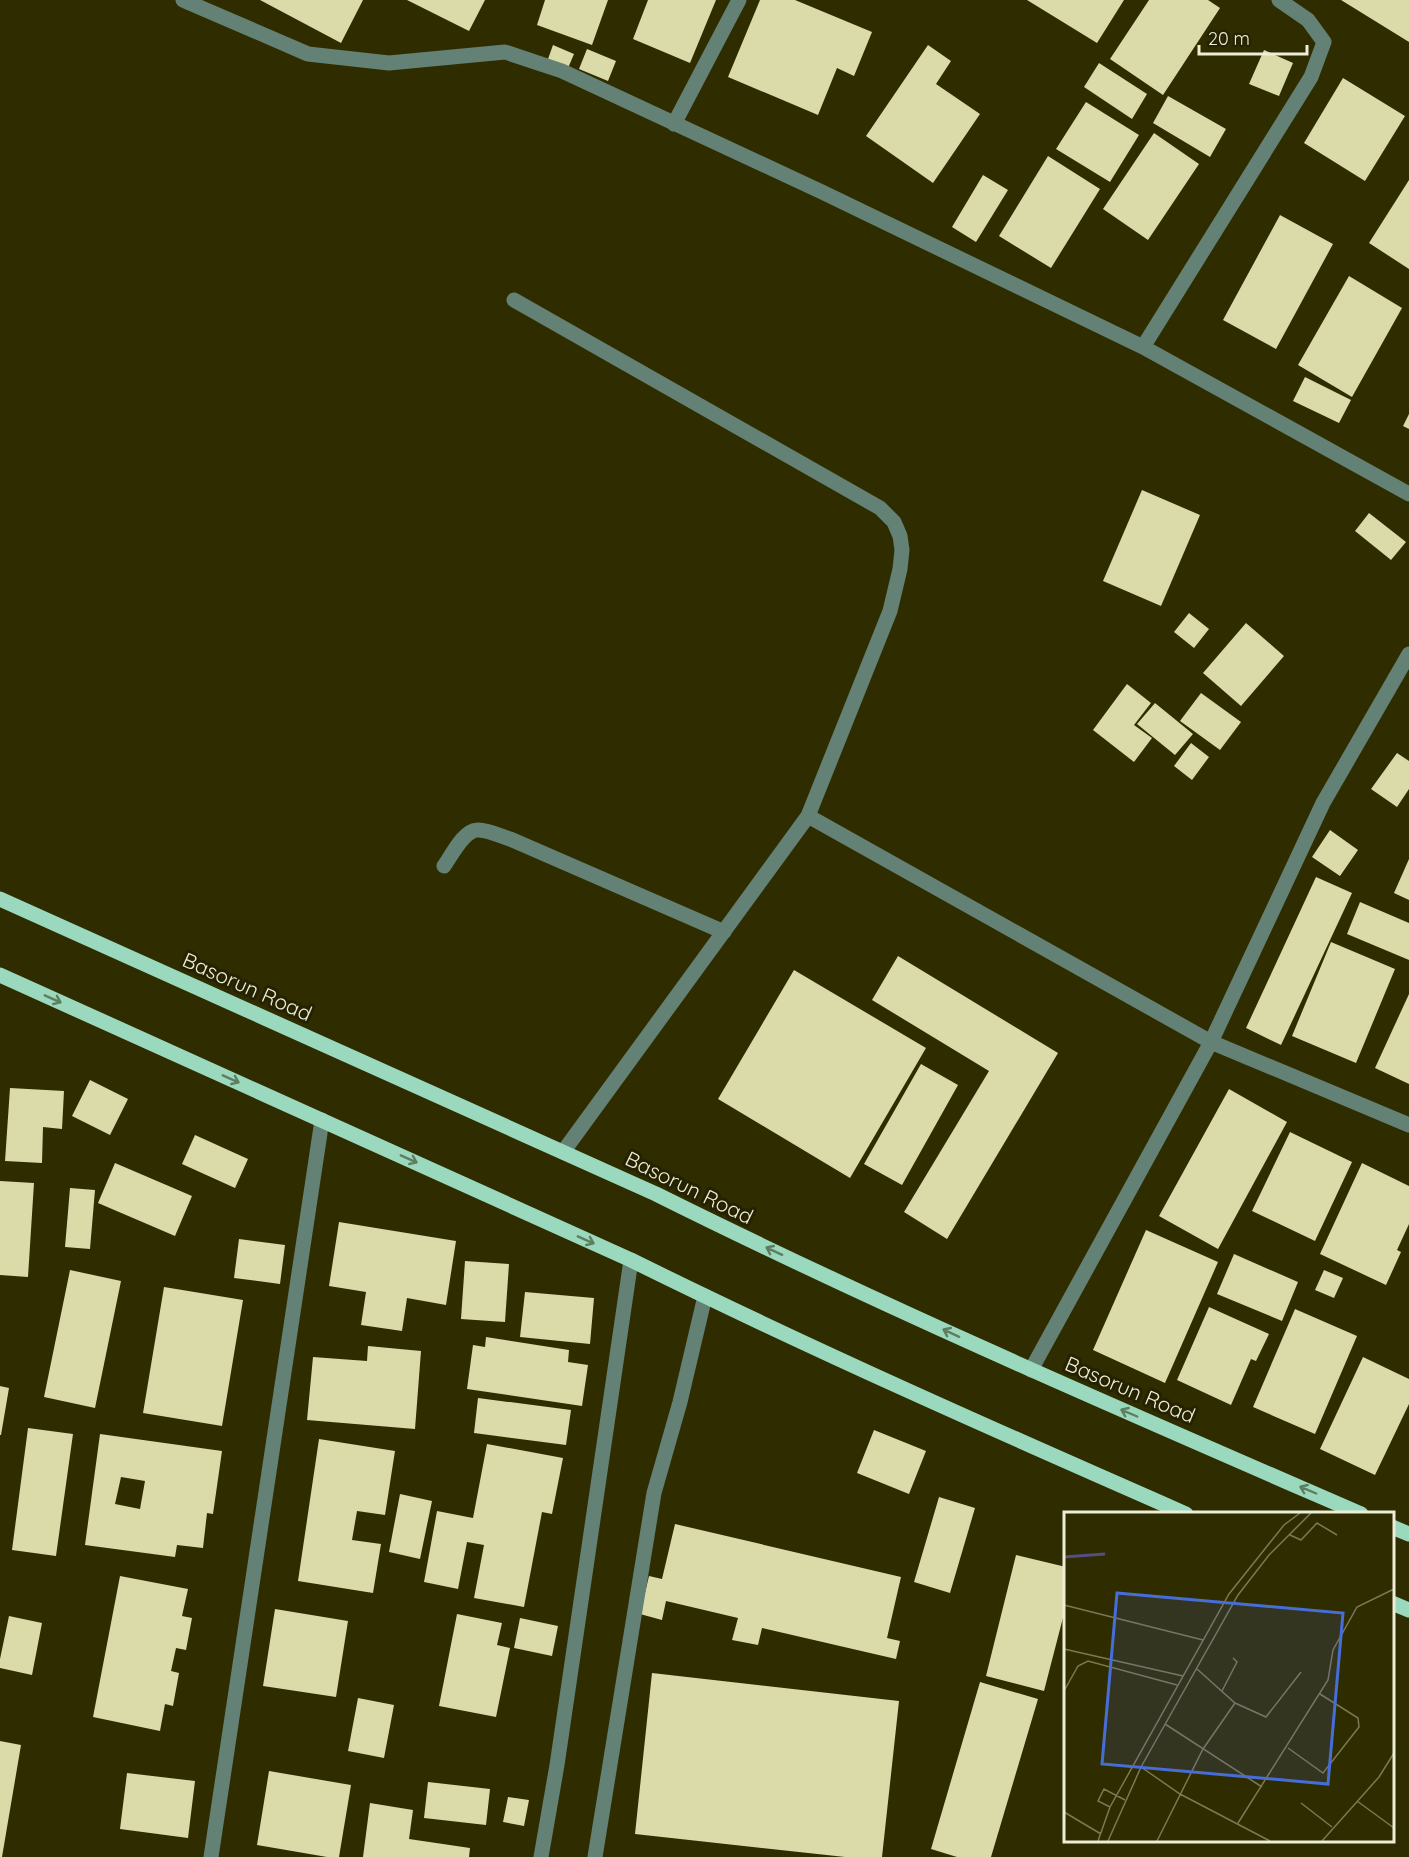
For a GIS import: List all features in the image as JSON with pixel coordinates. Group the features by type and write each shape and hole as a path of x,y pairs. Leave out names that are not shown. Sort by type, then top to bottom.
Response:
{"main road":[{"name":"Basorun Road","path":"0,899 563,1152 1031,1370 1356,1512"},
{"path":"0,975 631,1260 1008,1436 1181,1512"},
{"path":"1394,1604 1409,1610"}],"street":[{"path":"183,0 309,54 389,63 505,52 562,71 833,197 1143,347 1409,494"},
{"path":"674,124 739,0"},
{"path":"1143,347 1311,76 1324,42 1308,20 1279,0"},
{"path":"514,300 880,508 894,522 900,536 902,550 890,611 808,816 563,1152"},
{"path":"1031,1370 1211,1042 1323,803 1409,654"},
{"path":"808,816 1211,1042 1409,1125"},
{"path":"444,866 465,837 470,832 478,830 510,839 724,932"},
{"path":"211,1857 322,1120"},
{"path":"541,1857 561,1742 631,1260"},
{"path":"595,1857 654,1493 680,1402 705,1296"}],"building":[{"path":"260,0 363,0 341,43"},
{"path":"407,0 485,0 469,31"},
{"path":"545,0 608,0 592,45 537,25"},
{"path":"648,0 716,0 690,63 633,39"},
{"path":"760,0 795,0 872,32 854,76 837,68 818,115 728,77"},
{"path":"1027,0 1124,0 1097,43"},
{"path":"1149,0 1208,0 1220,8 1163,95 1110,59"},
{"path":"1341,0 1409,0 1409,42"},
{"path":"553,45 574,54 568,68 548,59"},
{"path":"928,45 951,61 936,84 980,114 933,183 866,136"},
{"path":"587,49 616,61 608,81 579,69"},
{"path":"1264,50 1293,63 1279,96 1249,84"},
{"path":"1099,63 1147,94 1132,119 1084,87"},
{"path":"1343,78 1405,116 1365,181 1304,143"},
{"path":"1168,96 1226,129 1210,157 1153,123"},
{"path":"1086,102 1139,135 1110,182 1056,149"},
{"path":"1154,133 1199,164 1148,240 1103,209"},
{"path":"1048,156 1100,189 1051,268 999,236"},
{"path":"983,175 1008,190 976,242 952,227"},
{"path":"1409,180 1409,269 1369,243"},
{"path":"1280,215 1333,244 1276,349 1223,320"},
{"path":"1349,276 1402,308 1352,397 1298,365"},
{"path":"1305,377 1351,400 1339,423 1293,401"},
{"path":"1409,414 1409,429 1403,426"},
{"path":"1142,490 1200,515 1161,606 1103,581"},
{"path":"1369,513 1406,542 1391,560 1355,531"},
{"path":"1189,613 1209,629 1194,648 1174,632"},
{"path":"1246,623 1284,656 1241,706 1203,673"},
{"path":"1127,684 1151,703 1134,725 1152,738 1134,762 1093,730"},
{"path":"1201,693 1241,722 1220,750 1180,721"},
{"path":"1155,703 1193,734 1175,755 1137,724"},
{"path":"1191,743 1209,757 1192,780 1174,766"},
{"path":"1397,753 1409,761 1409,789 1397,807 1371,789"},
{"path":"1330,830 1358,850 1340,876 1312,857"},
{"path":"1409,859 1409,900 1394,893"},
{"path":"1316,877 1352,893 1281,1045 1246,1028"},
{"path":"1360,902 1409,923 1409,960 1347,934"},
{"path":"1331,942 1395,969 1356,1063 1292,1036"},
{"path":"898,956 1058,1053 947,1239 904,1212 989,1071 872,1000"},
{"path":"794,970 926,1048 850,1178 718,1099"},
{"path":"1409,994 1409,1084 1375,1068"},
{"path":"921,1064 958,1085 902,1185 864,1164"},
{"path":"90,1080 128,1099 110,1135 72,1116"},
{"path":"10,1088 64,1091 62,1129 43,1127 42,1163 5,1161"},
{"path":"1229,1089 1287,1122 1218,1249 1159,1216"},
{"path":"1290,1132 1352,1162 1315,1241 1252,1211"},
{"path":"195,1135 248,1159 235,1188 182,1164"},
{"path":"115,1163 192,1196 175,1236 98,1203"},
{"path":"1362,1163 1409,1186 1409,1224 1397,1250 1401,1252 1386,1285 1320,1254"},
{"path":"0,1181 34,1183 28,1277 0,1275"},
{"path":"70,1188 95,1190 90,1249 65,1247"},
{"path":"339,1222 456,1241 446,1305 407,1298 402,1331 361,1325 366,1292 329,1286"},
{"path":"1146,1230 1218,1262 1165,1383 1093,1350"},
{"path":"239,1239 285,1245 280,1284 234,1278"},
{"path":"1234,1254 1298,1282 1282,1321 1217,1294"},
{"path":"465,1261 509,1264 505,1322 461,1319"},
{"path":"70,1270 121,1281 95,1408 44,1397"},
{"path":"1324,1270 1343,1278 1334,1298 1315,1290"},
{"path":"164,1287 243,1300 222,1426 143,1413"},
{"path":"525,1292 594,1298 590,1344 520,1337"},
{"path":"1209,1307 1269,1334 1256,1361 1251,1359 1231,1405 1177,1380"},
{"path":"1295,1309 1357,1336 1315,1434 1253,1407"},
{"path":"486,1337 569,1350 568,1362 588,1365 582,1406 467,1389 473,1345 485,1347"},
{"path":"368,1346 421,1351 415,1429 307,1420 313,1357 367,1361"},
{"path":"1363,1357 1409,1379 1409,1404 1375,1475 1320,1449"},
{"path":"0,1386 9,1388 1,1435 0,1435"},
{"path":"478,1398 571,1410 566,1445 474,1433"},
{"path":"28,1428 73,1434 56,1556 12,1550"},
{"path":"874,1430 926,1451 909,1494 857,1473"},
{"path":"100,1434 222,1451 213,1514 207,1513 203,1548 177,1545 175,1557 85,1545","holes":["121,1477 145,1481 140,1509 115,1504"]},
{"path":"319,1439 395,1451 385,1515 357,1511 352,1540 381,1544 373,1593 298,1581"},
{"path":"487,1444 563,1458 552,1514 542,1512 524,1607 474,1598 484,1545 467,1542 458,1589 424,1582 437,1511 473,1518"},
{"path":"400,1494 432,1501 420,1559 389,1552"},
{"path":"939,1497 975,1508 950,1593 914,1582"},
{"path":"675,1524 901,1577 887,1638 900,1641 896,1659 762,1628 758,1645 732,1640 738,1618 666,1601 662,1620 640,1614 649,1576 662,1579"},
{"path":"1016,1555 1064,1567 1064,1614 1044,1691 986,1676"},
{"path":"120,1576 188,1589 182,1616 192,1618 186,1650 176,1648 171,1671 179,1673 173,1706 165,1704 160,1731 93,1717"},
{"path":"275,1609 348,1621 336,1697 263,1686"},
{"path":"457,1614 502,1623 497,1645 510,1648 496,1717 439,1706"},
{"path":"9,1616 42,1623 32,1675 0,1668"},
{"path":"520,1618 558,1626 552,1656 514,1648"},
{"path":"652,1673 899,1701 882,1857 845,1857 635,1834"},
{"path":"980,1682 1038,1699 991,1857 957,1857 931,1849"},
{"path":"358,1698 394,1705 384,1758 348,1751"},
{"path":"0,1741 21,1745 2,1857 0,1857"},
{"path":"269,1771 351,1785 339,1857 257,1845"},
{"path":"127,1773 195,1781 188,1838 120,1829"},
{"path":"428,1782 490,1789 486,1825 424,1818"},
{"path":"508,1797 529,1800 524,1826 503,1822"},
{"path":"370,1803 413,1810 409,1839 470,1848 469,1857 363,1857"}]}
